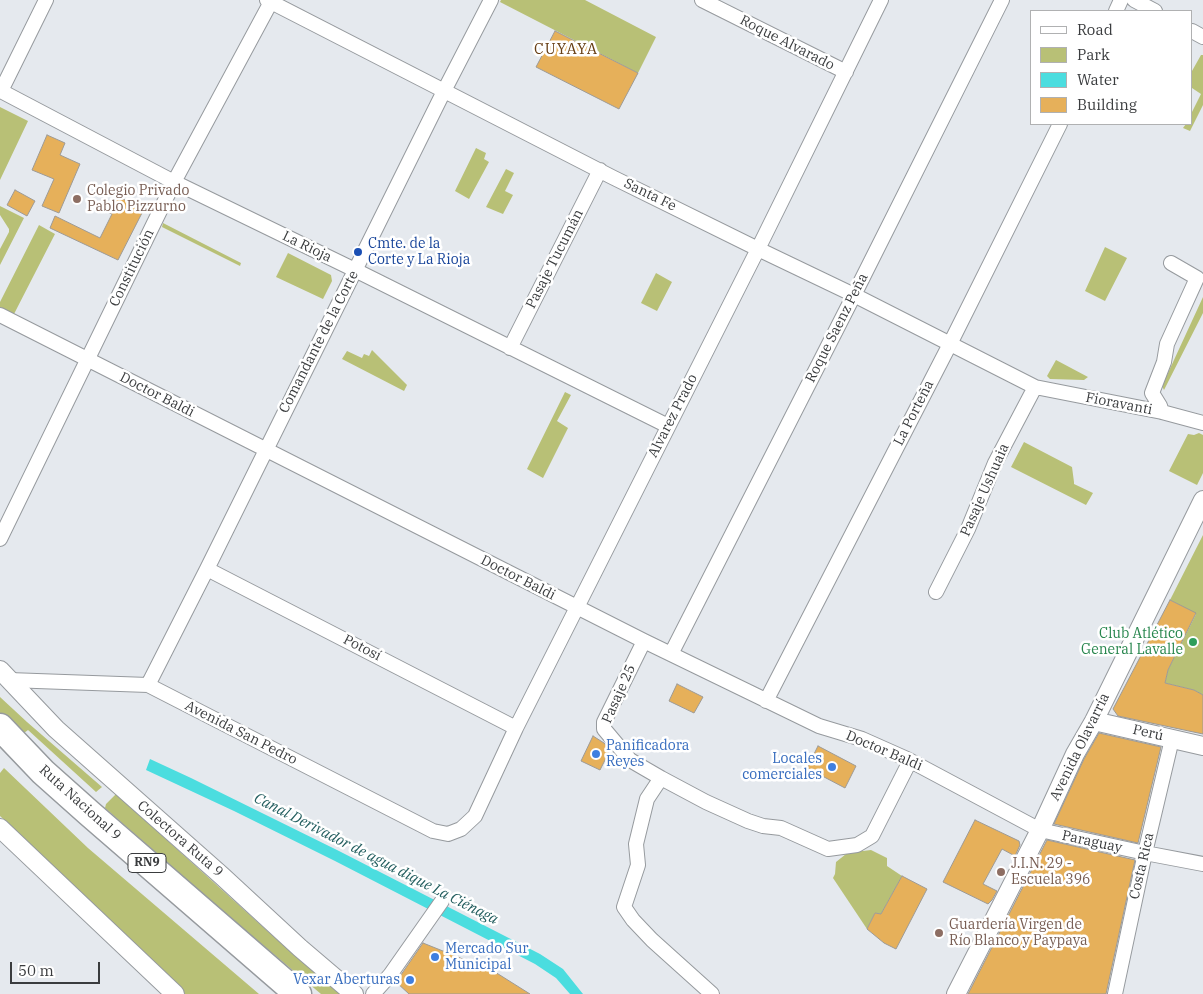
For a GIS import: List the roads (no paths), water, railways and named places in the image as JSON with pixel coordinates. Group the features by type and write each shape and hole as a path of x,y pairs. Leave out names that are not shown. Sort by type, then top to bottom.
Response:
{"highway":[{"name":"Ruta Nacional 9","path":"0,727 43,772 83,808 298,994"},
{"name":"Ruta Nacional 9","path":"0,754 66,816 271,994"}],"street":[{"path":"1,90 46,0"},
{"name":"Comandante de la Corte","path":"148,685 491,0"},
{"name":"Roque Alvarado","path":"702,0 846,72"},
{"name":"Alvarez Prado","path":"461,830 475,816 516,728 758,249 881,0"},
{"name":"Roque Saenz Peña","path":"671,654 1002,0"},
{"path":"1134,0 1153,10"},
{"name":"Santa Fe","path":"270,1 600,170 854,295 1035,388"},
{"name":"Constitución","path":"0,539 174,182 270,1"},
{"name":"La Rioja","path":"1,90 174,182 356,270 668,426"},
{"name":"La Porteña","path":"766,701 950,344 1060,125"},
{"name":"Pasaje Tucumán","path":"510,348 600,170"},
{"path":"1162,412 1152,394 1164,362 1167,344 1197,278 1171,263"},
{"name":"Doctor Baldi","path":"0,315 577,608 819,726 862,739 910,761 1040,830"},
{"name":"Fioravanti","path":"1035,388 1162,412 1203,423"},
{"name":"Pasaje Ushuaia","path":"936,592 968,529 995,463 1035,388"},
{"name":"Avenida Olavarría","path":"956,994 1040,830 1075,754 1094,720 1203,500"},
{"name":"Potosí","path":"207,569 516,728"},
{"name":"Pasaje 25","path":"644,641 604,722 604,729 630,760 661,778"},
{"name":"Avenida San Pedro","path":"4,675 148,685 433,831 448,834 461,830"},
{"name":"Colectora Ruta 9","path":"4,675 56,729 300,948 354,994"},
{"name":"Perú","path":"1094,720 1203,746"},
{"name":"Costa Rica","path":"1115,994 1172,739"},
{"path":"712,994 652,940 624,908 638,865 636,844 647,799 661,778 706,802 748,821 763,826 781,828 828,849 857,845 872,836 910,761"},
{"path":"0,828 175,994"},
{"name":"Paraguay","path":"1040,830 1203,864"},
{"path":"374,994 390,975 441,901"}],"water":[{"path":"150,759 339,851 540,954 563,969 583,994 570,994 556,978 535,964 335,861 146,770"}],"place":[{"name":"Colegio Privado Pablo Pizzurno","path":"77,199"},
{"name":"Cmte. de la Corte y La Rioja","path":"358,252"},
{"name":"Club Atlético General Lavalle","path":"1193,642"},
{"name":"Panificadora Reyes","path":"596,754"},
{"name":"Locales comerciales","path":"832,767"},
{"name":"J.I.N. 29 - Escuela 396","path":"1001,872"},
{"name":"Guardería Virgen de Río Blanco y Paypaya","path":"939,933"},
{"name":"Mercado Sur Municipal","path":"435,957"},
{"name":"Vexar Aberturas","path":"410,980"}],"district":[{"name":"CUYAYA","path":"566,50"}],"water label":[{"name":"Canal Derivador de agua dique La Ciénaga","path":"376,859"}]}
